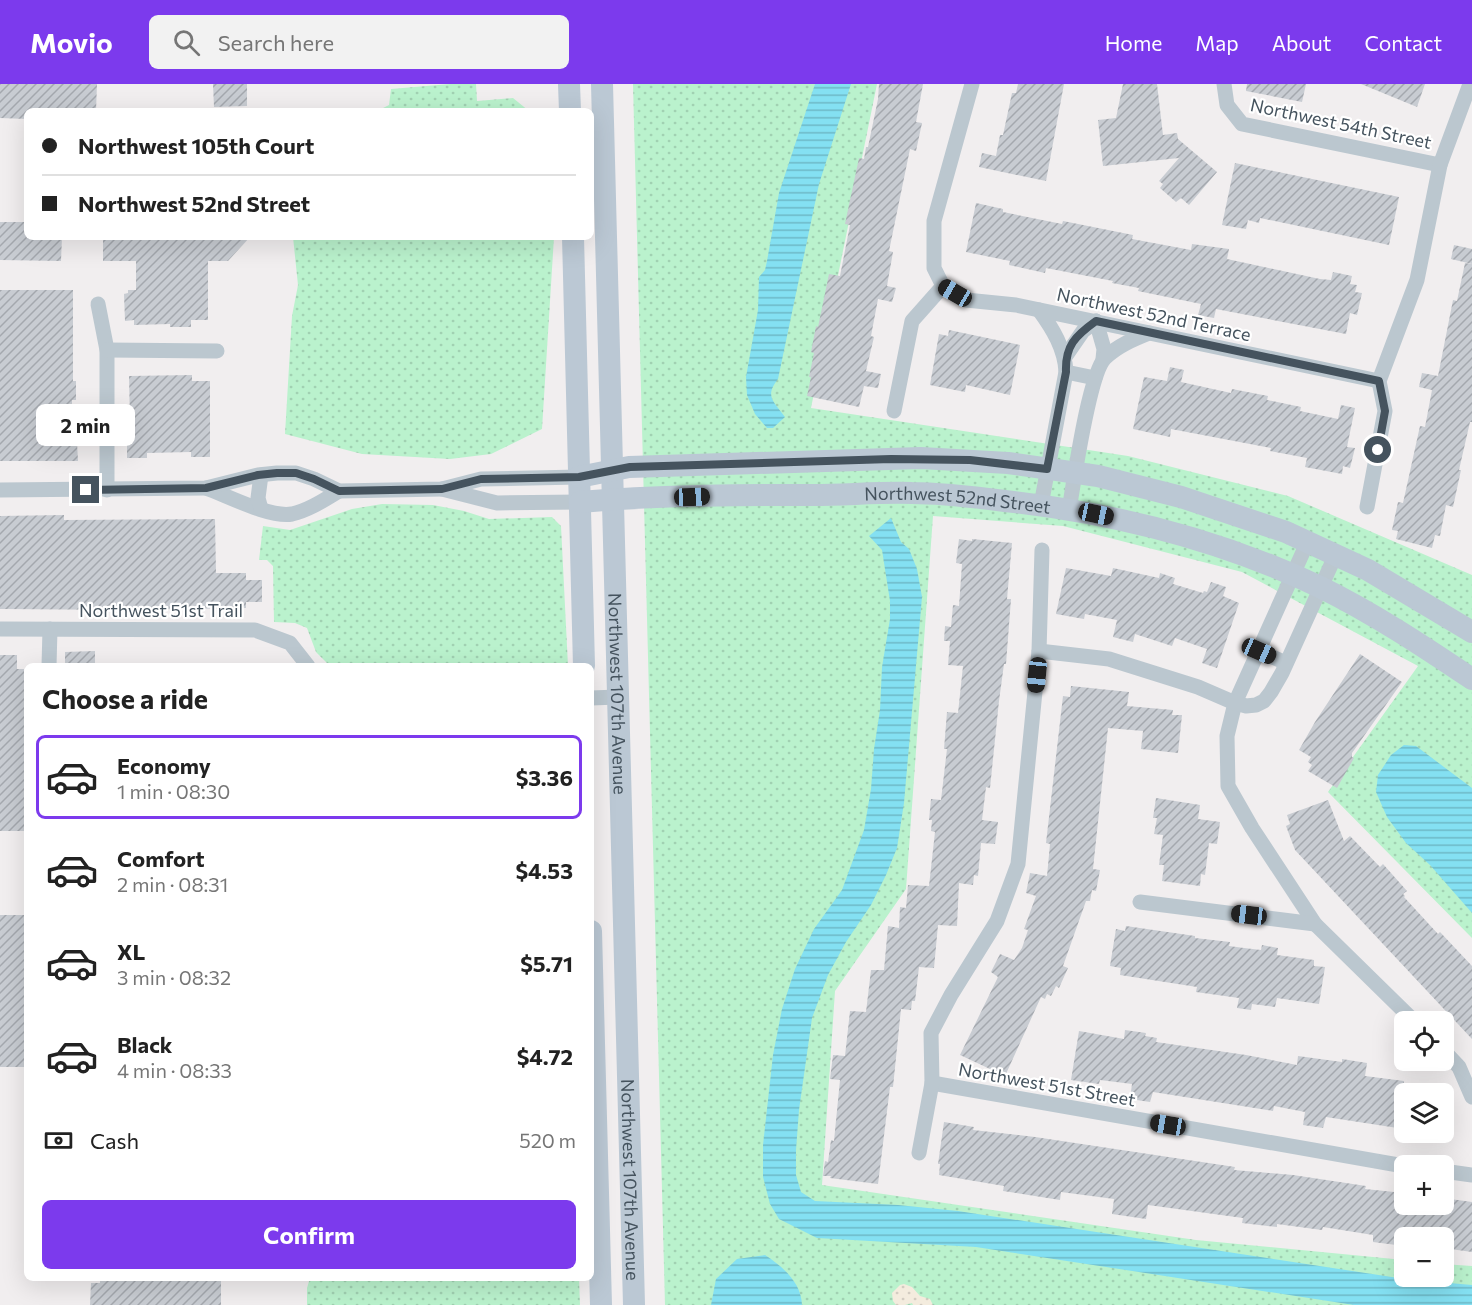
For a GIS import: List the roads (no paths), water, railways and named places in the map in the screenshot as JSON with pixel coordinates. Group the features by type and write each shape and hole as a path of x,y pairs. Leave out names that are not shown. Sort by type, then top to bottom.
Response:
{"main road":[{"path":"569,84 570,108"},
{"name":"Northwest 107th Avenue","path":"602,84 634,1305"},
{"name":"Northwest 107th Avenue","path":"573,240 584,663"},
{"name":"Northwest 52nd Street","path":"579,477 630,467 921,458 979,461 1076,473 1181,497 1308,541 1405,590 1472,633"},
{"name":"Northwest 52nd Street","path":"580,502 613,499 913,493 971,497 1069,510 1172,532 1244,555 1293,575 1391,626 1472,679"},
{"name":"Northwest 107th Avenue","path":"594,1044 601,1305"}],"street":[{"path":"894,411 912,321 943,286 934,268 934,221 972,84"},
{"name":"Northwest 54th Street","path":"1224,84 1227,105 1242,124 1440,165"},
{"path":"1367,507 1385,411 1379,381 1417,280 1440,165 1470,84"},
{"name":"Northwest 52nd Terrace","path":"943,286 966,300 1017,305 1379,381"},
{"path":"98,304 107,350 107,490"},
{"path":"1039,310 1048,322 1065,365 1095,378"},
{"path":"1041,505 1065,365 1083,331 1096,321 1104,349 1103,359 1091,393 1069,510"},
{"path":"1103,359 1126,342 1149,333"},
{"path":"107,350 216,351"},
{"name":"Northwest 52nd Street","path":"0,490 206,488 261,474 296,473 339,491 442,489 481,479 579,477"},
{"path":"261,474 258,498 261,509"},
{"name":"Northwest 52nd Street","path":"206,488 271,513 291,514 310,508 339,491"},
{"name":"Northwest 52nd Street","path":"442,489 497,503 580,502"},
{"path":"1308,541 1234,703 1227,736 1228,786 1252,828 1315,924 1404,1011"},
{"path":"919,1153 932,1083 931,1033 951,995 997,921 1018,864 1039,651 1042,550"},
{"path":"1039,651 1109,659 1198,687 1234,703 1246,706 1256,705 1264,701 1271,692 1336,554"},
{"name":"Northwest 51st Trail","path":"0,629 255,630 290,643 306,663"},
{"path":"49,663 50,629"},
{"path":"1259,651 1286,663"},
{"path":"594,698 618,697"},
{"path":"1140,902 1315,924"},
{"path":"1454,1062 1459,1067 1472,1097"},
{"name":"Northwest 51st Street","path":"932,1083 1394,1164"},
{"path":"1454,1173 1472,1175"}],"water":[{"path":"815,84 851,84 819,184 778,379 771,395 785,417 773,428 767,428 755,414 747,395 746,377 758,310 759,277 765,270 779,193"},
{"path":"891,518 901,542 909,549 917,569 922,597 904,803 897,848 886,875 871,905 846,942 828,975 812,1018 799,1110 796,1150 796,1175 801,1192 815,1201 958,1211 1394,1277 1394,1287 1454,1287 1454,1283 1472,1285 1472,1305 1354,1305 976,1247 817,1238 779,1219 770,1204 763,1177 763,1145 773,1055 782,1009 795,969 814,929 842,890 864,830 871,789 880,710 882,667 890,619 890,601 882,550 869,536"},
{"path":"1404,745 1416,746 1472,788 1472,913 1430,865 1406,843 1387,817 1376,792 1378,775 1391,755"},
{"path":"765,1255 795,1282 802,1305 711,1305 716,1279 737,1259"}]}
